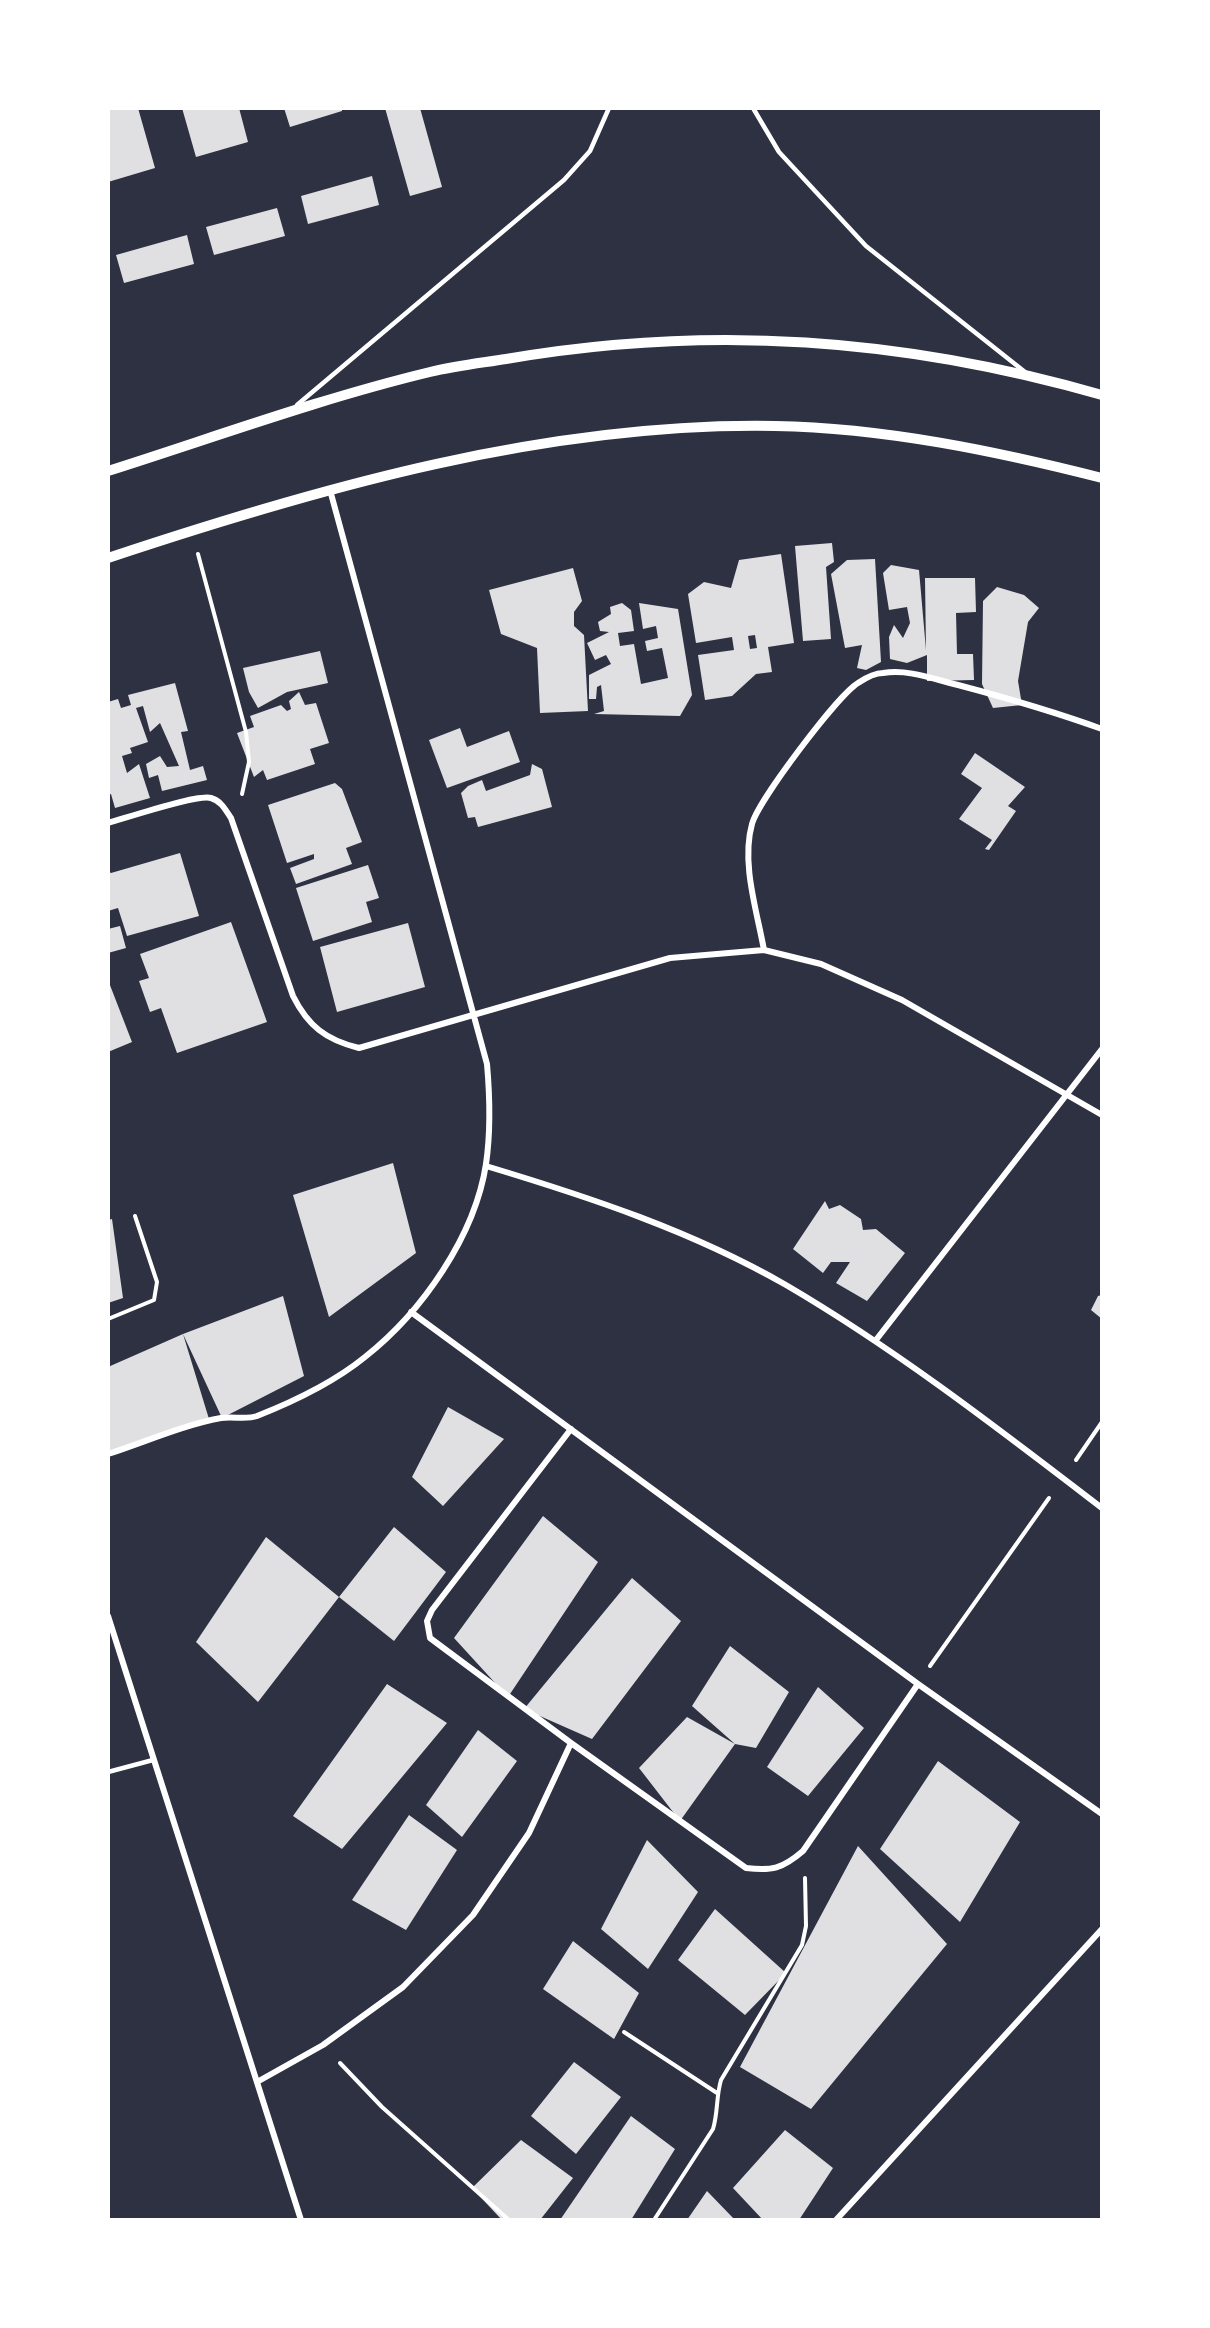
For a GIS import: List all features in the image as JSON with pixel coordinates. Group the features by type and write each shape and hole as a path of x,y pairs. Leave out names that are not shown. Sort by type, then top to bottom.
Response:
{"street":[{"path":"108,471 287,414 431,372 579,346 718,339 879,348 1027,374 1102,395"},
{"path":"108,558 192,530 330,490 479,456 577,438 687,427 777,426 876,433 1012,455 1102,478"},
{"path":"108,1454 222,1418 254,1417 313,1392 366,1357 411,1312 445,1268 471,1219 486,1166 491,1115 487,1064 330,490"},
{"path":"764,950 750,872 749,848 752,824 761,802 839,701 857,683 879,673 904,671 1003,697 1102,729"},
{"path":"108,823 209,797 223,804 231,818 293,996 303,1016 318,1032 338,1043 359,1048 670,958 764,950 821,964 902,1000 1102,1114"},
{"path":"876,1340 1102,1049"},
{"path":"486,1166 588,1197 688,1237 784,1284 876,1340 1102,1508"},
{"path":"411,1312 918,1684 1102,1814"},
{"path":"571,1429 432,1610 427,1621 430,1638 571,1743 746,1868 766,1870 787,1865 802,1851 918,1684"},
{"path":"108,1616 301,2220"},
{"path":"257,2082 323,2044 403,1987 472,1916 529,1833 571,1743"},
{"path":"836,2220 1102,1929"}],"lane":[{"path":"287,414 564,180 590,151 609,108"},
{"path":"753,108 779,152 866,246 1027,374"},
{"path":"108,1772 153,1760"}],"path":[{"path":"192,530 246,732 249,762 244,791 231,818"},
{"path":"108,1318 154,1300 157,1282 135,1216"},
{"path":"918,1684 1102,1422"},
{"path":"654,2220 713,2129 717,2118 717,2093 721,2080 802,1945 807,1907 802,1851"},
{"path":"624,2032 717,2093"},
{"path":"323,2044 382,2107 509,2220"}],"building":[{"path":"108,108 138,108 155,168 108,182"},
{"path":"182,108 239,108 248,142 196,157"},
{"path":"284,108 342,108 342,111 290,127"},
{"path":"385,108 420,108 442,187 410,196"},
{"path":"372,176 379,205 308,224 301,196"},
{"path":"277,208 285,236 214,255 206,227"},
{"path":"187,235 194,264 124,283 116,255"},
{"path":"832,543 834,562 826,567 831,639 803,641 795,546"},
{"path":"781,554 794,643 768,647 772,672 756,674 732,696 705,700 698,655 734,650 732,637 696,643 688,594 704,582 731,588 739,560","holes":["755,635 757,648 750,649 748,636"]},
{"path":"875,559 881,662 866,670 857,668 862,645 845,648 831,574 847,560"},
{"path":"891,565 919,570 926,650 925,578 975,578 976,612 956,613 957,654 973,654 974,680 927,681 927,655 907,663 890,659 889,637 894,625 903,638 910,623 907,607 889,610 883,573"},
{"path":"573,568 582,601 574,612 574,626 584,635 588,711 540,713 537,648 501,634 489,590"},
{"path":"997,587 1024,595 1039,608 1028,622 1018,681 1022,705 993,708 982,684 983,601"},
{"path":"622,603 631,610 634,631 618,633 620,646 634,644 641,684 668,678 662,648 647,651 645,641 658,638 656,626 643,629 639,603 678,609 692,695 680,716 594,714 604,711 601,685 597,687 596,699 589,699 589,675 611,664 606,655 595,660 587,643 609,632 600,631 598,622 611,614 610,607"},
{"path":"320,651 328,683 287,692 258,708 249,692 243,668"},
{"path":"175,683 188,731 181,732 190,770 203,766 207,780 162,791 158,775 149,778 146,764 160,756 167,767 179,766 160,723 150,732 143,706 136,708 148,742 130,748 132,753 122,756 127,773 139,764 150,798 115,808 111,794 108,795 108,702 118,699 121,708 131,705 128,695"},
{"path":"299,692 305,705 316,703 329,743 310,749 315,764 267,780 263,770 254,777 237,733 254,727 250,716 281,705 287,711 291,709 289,701"},
{"path":"460,728 467,747 509,731 520,762 447,788 429,740"},
{"path":"975,753 1025,787 1008,806 1016,811 989,850 985,849 992,840 959,819 982,788 961,774"},
{"path":"532,764 542,769 552,807 478,827 475,817 468,818 461,793 468,786 482,780 486,791 530,775"},
{"path":"335,783 342,789 362,842 346,848 352,864 296,884 290,868 314,859 314,854 287,863 268,805"},
{"path":"180,853 199,916 127,936 118,908 108,911 108,871 111,873"},
{"path":"368,865 379,898 366,902 372,922 313,941 296,888"},
{"path":"231,922 267,1022 177,1053 161,1008 150,1012 139,981 149,978 140,954"},
{"path":"408,923 425,987 337,1012 320,947"},
{"path":"120,926 126,948 108,953 108,929"},
{"path":"108,980 132,1042 108,1052"},
{"path":"393,1163 416,1253 329,1317 293,1195"},
{"path":"825,1201 829,1209 840,1205 861,1219 863,1230 876,1229 905,1253 867,1301 836,1283 850,1262 831,1262 823,1273 793,1249"},
{"path":"112,1219 123,1298 108,1303 108,1220"},
{"path":"1102,1295 1102,1319 1091,1310 1098,1296"},
{"path":"283,1296 304,1376 222,1418 183,1334"},
{"path":"183,1334 209,1419 108,1453 108,1367"},
{"path":"448,1407 504,1439 443,1506 412,1477"},
{"path":"543,1516 598,1562 508,1697 454,1638"},
{"path":"394,1527 446,1572 394,1641 339,1597"},
{"path":"266,1537 339,1597 258,1702 196,1642"},
{"path":"632,1578 681,1621 592,1739 524,1709"},
{"path":"730,1646 789,1692 756,1748 735,1744 692,1706"},
{"path":"387,1684 447,1723 342,1849 293,1816"},
{"path":"818,1687 864,1728 808,1796 767,1767"},
{"path":"687,1717 735,1744 680,1821 639,1768"},
{"path":"478,1730 517,1761 462,1837 426,1805"},
{"path":"938,1761 1020,1822 960,1922 880,1849"},
{"path":"409,1815 457,1850 406,1930 352,1900"},
{"path":"647,1840 698,1892 648,1969 601,1929"},
{"path":"858,1846 947,1944 811,2109 740,2067"},
{"path":"715,1909 786,1973 745,2015 678,1960"},
{"path":"573,1941 639,1993 614,2039 543,1989"},
{"path":"574,2062 621,2097 576,2154 531,2116"},
{"path":"631,2116 675,2149 631,2220 560,2220"},
{"path":"785,2130 833,2168 799,2220 763,2220 733,2188"},
{"path":"521,2140 573,2178 540,2220 502,2220 472,2188"},
{"path":"707,2191 735,2220 687,2220"}]}
